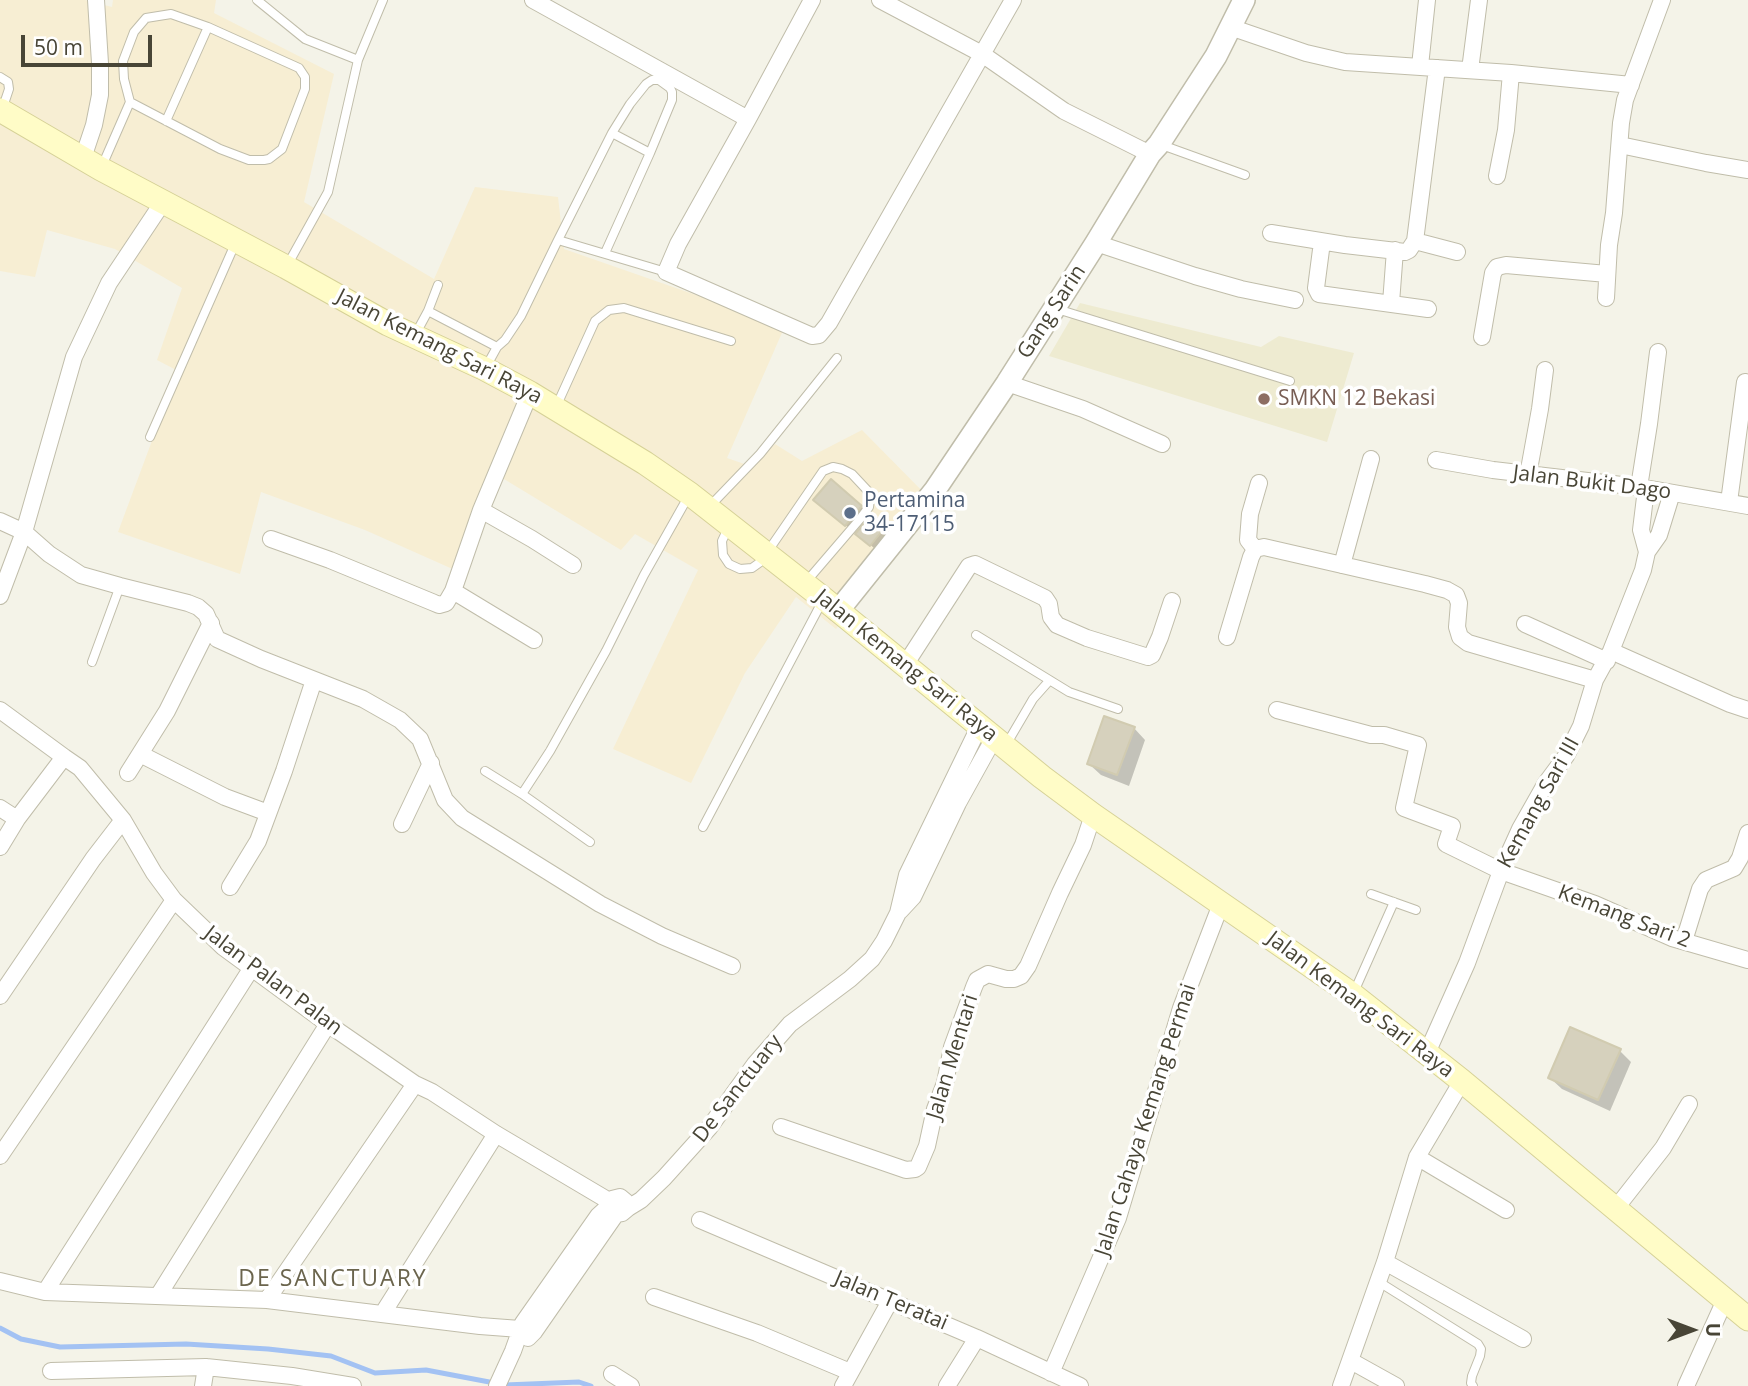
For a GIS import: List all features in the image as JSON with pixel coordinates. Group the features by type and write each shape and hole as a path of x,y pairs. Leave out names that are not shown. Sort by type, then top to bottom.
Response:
{"main road":[{"name":"Jalan Kemang Sari Raya","path":"1,110 92,163 388,324 530,393 645,463 699,501 1093,815 1353,995 1462,1081 1748,1319"}],"street":[{"path":"92,163 94,125 100,95 96,0"},
{"path":"533,0 748,118"},
{"path":"812,0 678,244 666,272 812,336 819,335 829,323 1013,0"},
{"path":"880,0 982,54 1064,111 1155,149"},
{"name":"Gang Sarin","path":"831,605 935,490 1007,383 1216,56 1244,0"},
{"path":"1420,66 1427,0"},
{"path":"1470,70 1479,0"},
{"path":"1606,298 1625,100 1662,0"},
{"path":"1230,27 1306,53 1345,62 1511,73 1631,85"},
{"path":"1270,233 1322,242 1405,252 1409,250 1415,241 1437,68"},
{"path":"1497,176 1506,130 1511,73"},
{"path":"1620,145 1748,170"},
{"path":"0,596 24,532 74,357 109,283 163,202"},
{"path":"1415,241 1457,253"},
{"path":"1322,242 1316,288 1318,294 1428,309"},
{"path":"1097,243 1195,276 1295,300"},
{"path":"1391,303 1395,250"},
{"path":"1482,337 1493,273 1497,267 1506,265 1607,274"},
{"name":"Kemang Sari III","path":"1647,552 1641,530 1642,488 1658,352"},
{"path":"1528,475 1545,370"},
{"path":"1729,502 1745,382"},
{"path":"1007,383 1083,409 1162,444"},
{"path":"271,539 439,604 446,603 530,393"},
{"path":"1342,565 1371,459"},
{"name":"Jalan Bukit Dago","path":"1436,460 1528,475 1642,488 1748,506"},
{"path":"1255,549 1248,540 1250,514 1259,483"},
{"name":"Kemang Sari III","path":"1427,1053 1467,963 1501,871 1525,820 1546,783 1566,756 1581,726 1595,680 1609,656 1643,570 1647,552 1659,535 1672,493"},
{"path":"481,510 573,565"},
{"path":"0,521 24,532 48,554 81,575 198,607 206,614 217,639 363,699 400,720 420,739 445,800 462,818 600,904 662,936 732,967"},
{"path":"1255,549 1264,547 1447,590 1457,595 1457,627 1460,637 1468,643 1595,680"},
{"path":"1227,637 1255,549"},
{"path":"905,665 969,566 975,564 1045,598 1051,617 1057,625 1087,638 1148,657 1152,655 1172,601"},
{"path":"453,591 534,640"},
{"path":"128,772 167,711 211,623"},
{"path":"1525,624 1748,710"},
{"path":"230,887 258,841 314,680"},
{"name":"Jalan Palan Palan","path":"0,710 80,768 123,820 154,873 174,900 223,947 415,1084 614,1204"},
{"name":"Kemang Sari 2","path":"1277,710 1418,745 1404,808 1452,826 1446,844 1501,871 1595,904 1672,938 1748,960"},
{"name":"De Sanctuary","path":"614,1204 641,1200 709,1128 755,1064 790,1024 872,959 898,913 907,875 993,737"},
{"path":"140,754 225,797 268,813"},
{"path":"0,847 17,819 64,757"},
{"path":"402,824 431,763"},
{"path":"0,808 17,819"},
{"name":"Jalan Mentari","path":"781,1127 906,1170 918,1167 945,1083 952,1047 974,986 988,974 1014,979 1021,976 1028,966 1083,845 1093,815"},
{"path":"0,996 93,859 123,820"},
{"path":"1684,941 1700,889 1706,880 1734,868 1748,833"},
{"path":"0,1156 174,900"},
{"name":"Jalan Cahaya Kemang Permai","path":"1051,1373 1118,1218 1181,1007 1221,904"},
{"path":"45,1292 251,969"},
{"path":"158,1296 328,1024"},
{"path":"1340,1386 1379,1282 1417,1157 1462,1081"},
{"path":"267,1300 415,1084"},
{"path":"1616,1208 1663,1148 1689,1104"},
{"path":"383,1313 496,1135"},
{"path":"1417,1157 1506,1210"},
{"path":"497,1385 513,1351 598,1216 614,1204"},
{"name":"Jalan Teratai","path":"700,1220 977,1338 1075,1385"},
{"path":"1385,1262 1523,1339"},
{"path":"0,1281 45,1292 267,1300 527,1331"},
{"path":"654,1297 757,1333 846,1379 890,1301"},
{"path":"1686,1386 1725,1300"},
{"path":"947,1386 977,1338"},
{"path":"1351,1361 1396,1386"},
{"path":"51,1371 206,1367 291,1381 353,1386"},
{"path":"203,1386 206,1367"},
{"path":"612,1374 631,1386"}],"lane":[{"path":"257,0 305,39 358,60"},
{"path":"286,267 328,192 358,60 383,0"},
{"path":"92,163 130,102 123,61 134,32 146,18 171,14 208,27 299,68 305,77 305,89 282,149 270,159 264,160 249,160 220,149 130,102"},
{"path":"166,121 208,27"},
{"path":"0,76 8,82 9,89 1,110"},
{"path":"485,369 497,347 522,316 612,133 646,83 659,80 673,92 672,100 605,253"},
{"path":"612,133 650,153"},
{"path":"1155,149 1245,175"},
{"path":"558,240 666,272"},
{"path":"150,437 237,241"},
{"path":"415,336 438,285"},
{"path":"555,408 595,321 609,310 624,308 731,341"},
{"path":"1054,308 1290,381"},
{"path":"428,311 497,347"},
{"path":"522,794 556,740 644,575 699,501 760,454 837,358"},
{"path":"729,525 722,541 723,555 729,564 740,569 752,568 760,564 823,471 832,467 842,468 852,474 867,490 869,507 804,584"},
{"path":"92,662 120,586"},
{"path":"703,827 831,605"},
{"path":"976,635 1069,692 1118,709"},
{"path":"993,737 1049,681"},
{"path":"485,771 590,842"},
{"path":"1371,894 1416,910"},
{"path":"1353,995 1394,902"},
{"path":"1379,1282 1478,1344 1481,1349 1471,1380 1473,1386"}],"shaded area":[{"path":"0,0 85,0 112,7 113,0 216,0 214,13 334,74 304,202 434,279 475,187 558,197 564,249 785,326 727,458 753,467 775,444 802,461 862,430 933,502 836,629 796,597 745,673 691,783 613,749 698,570 635,534 621,550 499,476 457,571 365,530 261,492 240,574 118,532 178,371 157,360 182,288 115,249 47,230 35,277 0,271"},
{"name":"SMKN 12 Bekasi","path":"1080,303 1261,347 1279,336 1354,353 1327,442 1049,356"}],"building":[{"path":"831,479 862,506 845,526 813,500"},
{"path":"872,514 886,526 870,546 855,534"},
{"path":"1104,716 1135,727 1117,775 1087,764"},
{"path":"1570,1027 1621,1049 1598,1100 1548,1078"}],"waterway":[{"path":"0,1328 21,1339 60,1347 186,1344 268,1349 331,1356 375,1373 426,1370 505,1385 579,1382 591,1386"}],"place":[{"name":"SMKN 12 Bekasi","path":"1264,399"},
{"name":"Pertamina 34-17115","path":"850,513"}],"district":[{"name":"DE SANCTUARY","path":"333,1279"}]}
